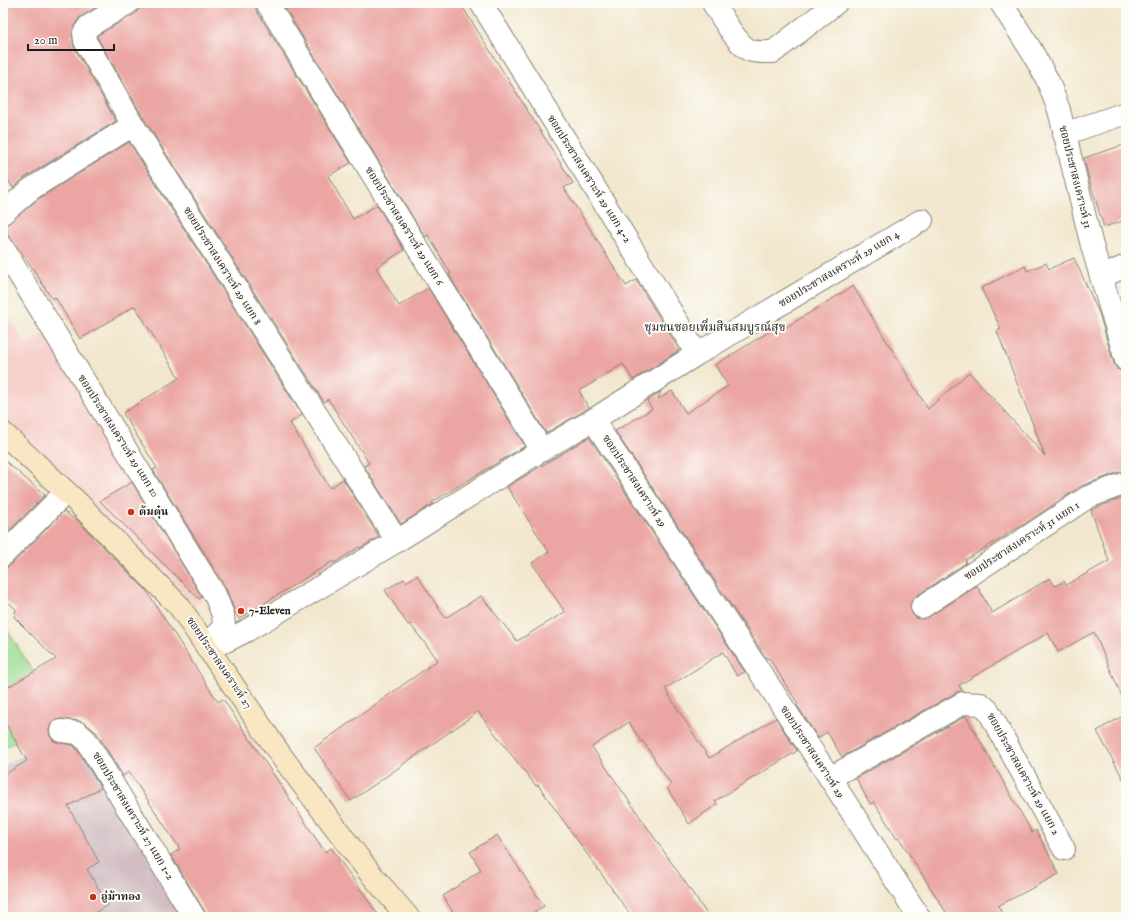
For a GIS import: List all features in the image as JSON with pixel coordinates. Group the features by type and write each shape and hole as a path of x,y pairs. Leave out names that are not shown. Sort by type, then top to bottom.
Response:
{"street":[{"name":"ซอยประชาสงเคราะห์ 29 แยก 8","path":"128,3 89,26 84,33 85,41 133,125 396,541"},
{"name":"ซอยประชาสงเคราะห์ 29 แยก 6","path":"267,3 542,450"},
{"name":"ซอยประชาสงเคราะห์ 29 แยก 4-2","path":"481,3 697,354"},
{"path":"713,3 738,40 749,50 762,52 773,52 836,3"},
{"name":"ซอยประชาสงเคราะห์ 31","path":"1001,3 1031,50 1048,81 1059,110 1092,246 1126,360"},
{"path":"1064,134 1126,113"},
{"path":"3,213 31,189 133,125"},
{"name":"ซอยประชาสงเคราะห์ 29 แยก 4","path":"593,420 697,354 922,220"},
{"name":"ซอยประชาสงเคราะห์ 29 แยก 10","path":"3,248 215,595 223,615 224,626 208,646"},
{"path":"1101,277 1126,266"},
{"path":"208,646 226,641 246,631 593,420"},
{"name":"ซอยประชาสงเคราะห์ 29","path":"593,420 830,778 919,917"},
{"name":"ซอยประชาสงเคราะห์ 27","path":"3,433 66,492 179,606 208,646 282,757 402,915"},
{"name":"ซอยประชาสงเคราะห์ 31 แยก 1","path":"922,607 1088,497 1126,483"},
{"path":"3,555 66,492"},
{"name":"ซอยประชาสงเคราะห์ 29 แยก 2","path":"830,778 963,703 981,704 988,710 1064,849"},
{"name":"ซอยประชาสงเคราะห์ 27 แยก 1-2","path":"61,731 78,733 86,740 194,917"}],"shaded area":[{"path":"3,310 27,344 46,332 209,594 195,606 3,417"},
{"path":"64,734 77,740 187,917 3,917 3,766"}],"green space":[{"path":"3,623 62,718 3,748"}],"building":[{"path":"3,3 103,3 79,18 74,26 72,35 74,47 116,121 24,178 13,188 3,172"},
{"path":"140,3 255,3 256,10 351,163 328,176 353,219 377,205 404,250 376,268 399,306 428,288 525,446 432,502 433,504 401,524 364,466 369,463 328,399 324,402 144,119 97,37 135,14 139,9"},
{"path":"282,3 460,3 573,183 564,188 626,286 636,280 679,349 678,351 633,380 623,364 579,391 589,408 546,433 449,275 451,274 428,235 425,237"},
{"path":"129,142 302,415 290,423 330,488 343,479 379,537 360,548 359,547 334,563 333,561 239,619 226,588 153,470 157,468 123,413 179,378 135,306 80,339 55,297 52,299 28,261 8,235 7,224 38,199"},
{"path":"1126,144 1126,220 1104,227 1084,158"},
{"path":"1074,258 1099,313 1114,364 1117,369 1122,371 1126,384 1126,471 1122,471 1081,486 1020,527 1006,534 1007,535 965,560 966,563 915,597 911,602 910,608 912,614 916,618 923,619 929,617 977,586 992,613 1050,578 1055,586 1064,581 1066,585 1109,561 1091,510 1126,496 1126,706 1094,632 1058,652 1048,633 959,685 962,691 957,692 842,757 827,732 818,738 769,658 767,659 615,431 652,409 647,401 661,391 658,399 672,391 686,413 728,386 715,365 775,328 777,333 853,286 928,409 969,372 1045,456 997,331 1001,329 981,288 1025,266 1027,271 1046,263 1049,269"},
{"path":"589,437 745,672 737,676 723,652 665,689 709,758 776,718 797,751 715,801 717,804 689,824 667,788 671,785 629,722 592,747 709,917 632,917 538,785 536,786 478,712 351,801 314,748 438,660 410,624 408,625 385,590 404,579 406,582 417,575 445,618 481,596 517,641 565,612 532,563 549,552 507,487"},
{"path":"3,459 45,495 3,537"},
{"path":"132,482 202,597 199,599 100,501"},
{"path":"64,511 72,518 74,517 146,590 218,702 223,699 325,852 331,848 380,917 208,917 171,855 180,849 129,772 123,776 97,733 86,724 79,721 62,719 56,720 51,724 49,730 50,736 54,741 73,745 76,748 101,788 68,806 99,862 87,869 108,905 87,917 3,917 3,775 27,761 3,719 3,690 56,659 14,617 16,609 3,598 3,567 7,567 12,564"},
{"path":"1126,714 1126,784 1097,731"},
{"path":"966,716 1032,833 1036,830 1059,874 998,906 1005,917 949,917 899,838 897,839 874,802 870,804 856,778"},
{"path":"497,835 544,906 526,917 456,917 443,896 481,870 470,852"}],"place":[{"name":"ต้มตุ๋น","path":"131,512"},
{"name":"7-Eleven","path":"241,611"},
{"name":"อู่ม้าทอง","path":"93,897"}],"district":[{"name":"ชุมชนซอยเพิ่มสินสมบูรณ์สุข","path":"715,327"}]}
